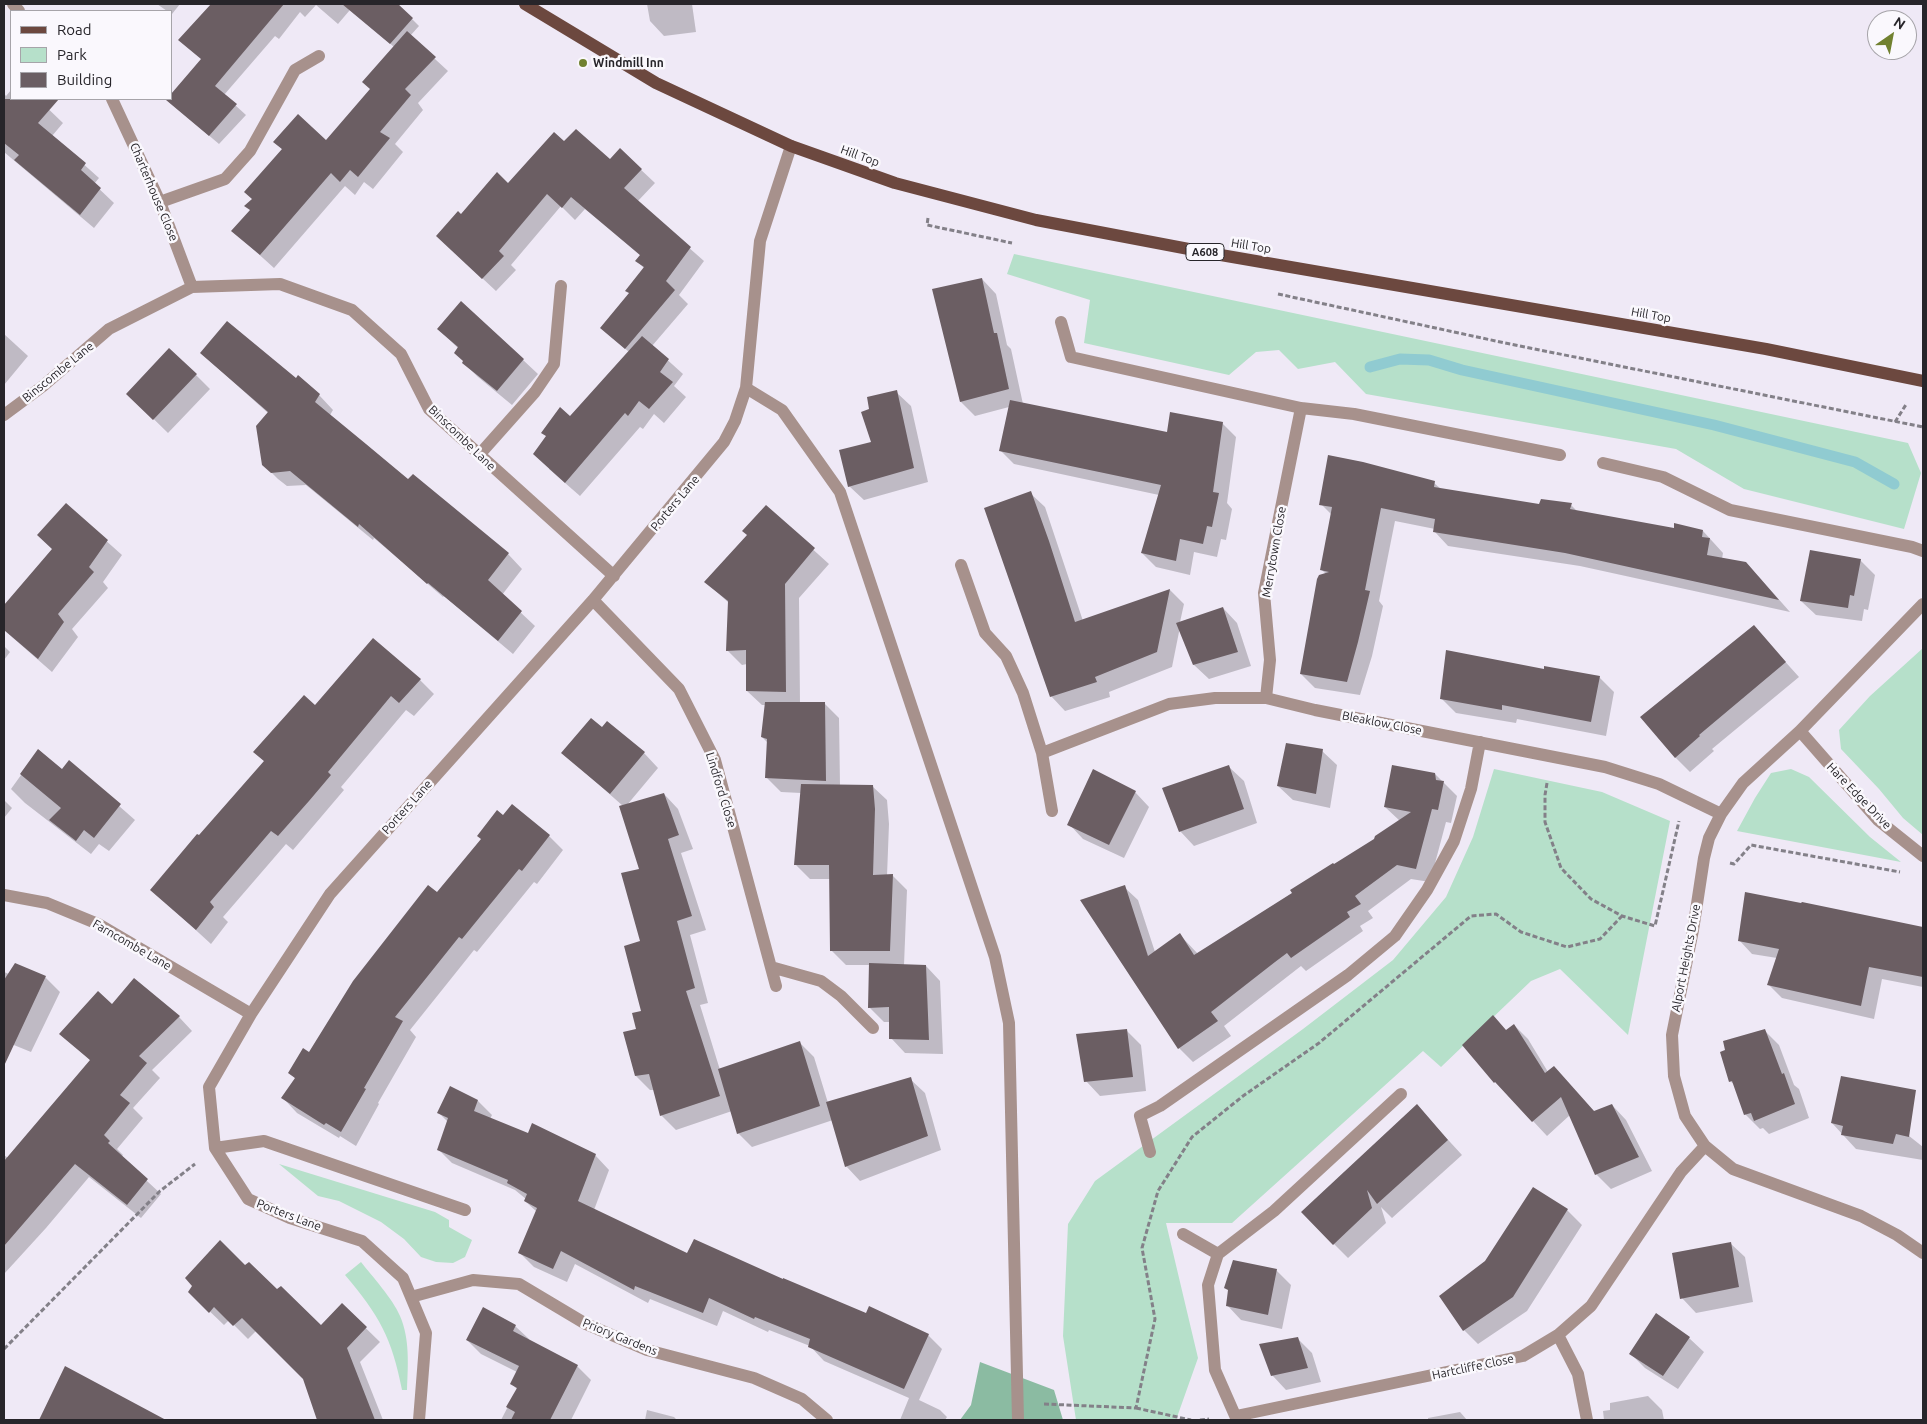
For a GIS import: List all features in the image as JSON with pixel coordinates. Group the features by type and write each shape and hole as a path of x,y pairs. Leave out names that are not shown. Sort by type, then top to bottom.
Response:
{"main road":[{"name":"Hill Top","path":"525,4 656,83 791,146 895,183 1036,220 1215,254 1756,347 1923,381"}],"street":[{"path":"160,202 226,180 250,152 295,70 319,56"},
{"name":"Charterhouse Close","path":"112,100 160,202 192,287"},
{"name":"Porters Lane","path":"419,1420 426,1333 403,1278 362,1241 290,1218 248,1199 215,1148 209,1086 251,1014 330,894 614,576 724,442 735,421 746,388 760,241 791,146"},
{"name":"Binscombe Lane","path":"4,415 43,386 110,329 192,287 280,284 352,310 400,354 429,409 614,576"},
{"path":"479,454 535,392 554,364 561,286"},
{"path":"1061,322 1071,357 1301,408 1354,414 1560,455"},
{"path":"746,388 782,410 840,492 994,956 1009,1023 1018,1420"},
{"name":"Merrytown Close","path":"1266,698 1270,660 1264,594 1301,408"},
{"path":"1603,463 1663,476 1730,510 1912,547 1923,551"},
{"path":"961,565 985,633 1006,656 1023,694 1042,753 1052,811"},
{"name":"Lindford Close","path":"593,600 679,689 714,760 776,986"},
{"name":"Alport Heights Drive","path":"1923,604 1800,731 1743,784 1721,814 1709,838 1704,858 1693,930 1672,1035 1674,1076 1681,1100 1686,1116 1705,1146 1733,1169 1861,1216 1897,1234 1923,1253"},
{"name":"Bleaklow Close","path":"1042,753 1169,704 1215,698 1266,698 1315,710 1605,767 1659,784 1721,814"},
{"name":"Hare Edge Drive","path":"1800,731 1878,820 1923,856"},
{"path":"1150,1152 1140,1116 1160,1106 1348,975 1395,936 1427,890 1454,841 1471,788 1480,742"},
{"name":"Farncombe Lane","path":"4,895 47,902 98,924 251,1014"},
{"path":"771,967 821,981 841,996 873,1028"},
{"path":"1236,1418 1215,1370 1208,1284 1218,1254 1274,1211 1401,1094"},
{"path":"215,1148 264,1141 465,1210"},
{"name":"Hartcliffe Close","path":"1236,1418 1523,1356 1558,1335 1591,1306 1681,1172 1705,1146"},
{"path":"1183,1234 1218,1254"},
{"name":"Priory Gardens","path":"411,1297 473,1280 519,1284 586,1324 647,1350 754,1378 802,1399 827,1420"},
{"path":"1558,1335 1578,1374 1587,1420"}],"path":[{"path":"934,193 927,225 1020,245"},
{"path":"1275,293 1515,345 1923,427"},
{"path":"1552,756 1545,795 1545,822 1561,868 1591,899 1622,916 1655,926 1673,850 1683,796"},
{"path":"1673,850 1734,864 1751,845 1909,874"},
{"path":"1136,1408 1155,1319 1142,1248 1158,1191 1192,1137 1244,1096 1319,1043 1471,916 1496,914 1521,932 1567,947 1600,939 1622,916"},
{"path":"4,1349 160,1191 215,1148"},
{"path":"1018,1403 1136,1408 1191,1420"}],"green space":[{"path":"1014,254 1908,443 1921,473 1904,529 1744,489 1676,449 1366,394 1335,362 1298,369 1279,350 1256,352 1229,375 1084,343 1090,300 1007,274"},
{"path":"1923,648 1923,835 1903,818 1879,789 1841,749 1839,730 1870,696"},
{"path":"1494,769 1602,792 1670,821 1628,1035 1560,969 1531,981 1441,1067 1423,1051 1232,1223 1166,1223 1198,1358 1176,1420 1076,1420 1063,1336 1068,1224 1095,1181 1303,1029 1393,960 1446,897 1473,837"},
{"path":"1791,769 1809,777 1870,837 1901,862 1737,831 1771,773"},
{"path":"279,1164 435,1212 449,1220 449,1227 472,1240 465,1257 453,1263 436,1262 421,1257 404,1239 381,1222 339,1201 318,1196"},
{"path":"361,1262 382,1288 400,1316 408,1352 407,1390 402,1390 389,1341 375,1315 345,1275"},
{"path":"980,1362 1054,1390 1063,1420 960,1420 971,1405"}],"building":[{"path":"211,4 284,4 215,86 237,104 209,136 166,100 172,100 172,93 201,59 178,40"},
{"path":"342,4 398,4 413,18 390,44"},
{"path":"407,31 436,57 405,89 411,95 380,132 390,138 358,177 350,170 340,182 331,173 260,255 231,231 250,210 244,206 252,199 244,192 282,149 273,142 298,114 326,140 370,89 362,82"},
{"path":"4,99 58,100 38,123 86,163 81,170 101,188 80,215 14,160 19,155 4,143"},
{"path":"576,129 610,159 620,148 642,169 624,188 691,247 666,281 675,290 625,349 600,328 629,293 625,291 644,267 635,261 640,255 571,197 562,208 547,194 499,251 504,256 482,279 436,236 458,211 461,214 497,172 508,183 554,132 564,141"},
{"path":"982,278 994,333 997,333 1009,389 960,402 932,289"},
{"path":"461,301 524,359 497,391 462,363 463,361 454,353 458,347 437,329"},
{"path":"227,321 296,378 298,375 320,394 315,402 408,479 413,474 509,553 488,580 522,611 498,641 427,584 359,524 358,527 290,471 271,473 262,465 256,426 268,412 200,353"},
{"path":"642,336 669,359 660,372 673,382 649,409 639,401 628,416 625,413 565,483 533,454 546,436 541,433 560,407 570,416"},
{"path":"169,348 197,374 153,420 126,394"},
{"path":"897,390 914,468 848,487 839,450 871,442 861,412 869,409 867,397"},
{"path":"1010,400 1167,432 1170,412 1223,422 1213,492 1219,493 1212,527 1207,526 1203,544 1180,539 1176,561 1141,553 1161,485 999,451"},
{"path":"1328,455 1435,481 1434,487 1539,504 1541,499 1572,503 1570,509 1674,528 1674,523 1703,530 1702,537 1710,538 1707,555 1746,562 1779,600 1565,553 1433,532 1435,519 1381,508 1365,590 1370,591 1347,682 1300,674 1317,579 1319,575 1329,572 1320,570 1332,507 1319,505"},
{"path":"1031,491 1075,622 1170,589 1157,652 1095,677 1097,682 1050,697 984,508"},
{"path":"66,503 108,540 89,567 94,572 58,614 64,622 38,659 4,630 4,605 52,549 37,535"},
{"path":"766,505 815,548 785,584 786,692 746,691 746,650 726,651 728,601 704,582 747,535 742,531"},
{"path":"1810,550 1861,559 1854,596 1850,595 1848,608 1800,601"},
{"path":"1223,607 1238,652 1193,665 1176,623"},
{"path":"1754,625 1786,662 1699,735 1675,758 1640,717"},
{"path":"373,638 421,679 399,703 391,696 328,772 331,775 309,801 278,836 271,831 210,902 214,907 196,930 150,890 197,834 199,835 264,761 253,752 304,695 315,705"},
{"path":"1446,650 1544,669 1544,666 1600,676 1591,722 1502,705 1502,710 1440,699"},
{"path":"765,702 825,702 826,781 765,778 767,739 761,737"},
{"path":"591,718 602,727 607,721 645,752 610,794 561,753"},
{"path":"1286,743 1323,749 1316,794 1277,786"},
{"path":"38,749 62,769 69,760 121,804 94,838 84,830 76,841 49,820 61,808 20,774"},
{"path":"1229,765 1244,809 1179,832 1162,788"},
{"path":"1392,765 1435,773 1436,780 1444,781 1438,810 1432,809 1416,869 1397,865 1355,896 1361,904 1347,912 1350,917 1291,958 1287,953 1275,962 1211,1012 1218,1021 1178,1049 1080,900 1125,885 1148,956 1180,933 1194,955 1292,893 1290,890 1374,839 1375,836 1411,812 1384,807"},
{"path":"1093,769 1136,791 1109,845 1067,825"},
{"path":"801,784 873,785 875,809 873,875 893,874 890,951 830,951 829,865 794,865"},
{"path":"664,793 679,835 668,839 692,916 677,921 695,988 686,991 720,1096 660,1116 649,1074 635,1076 623,1032 636,1029 632,1013 641,1011 624,946 640,941 621,873 639,869 619,806"},
{"path":"512,804 550,835 522,871 519,869 462,939 459,937 395,1017 403,1021 341,1132 326,1123 324,1125 281,1098 295,1078 288,1073 303,1048 309,1052 353,981 428,885 437,892 481,839 477,836 497,810 503,815"},
{"path":"1745,892 1923,927 1923,977 1869,967 1861,1006 1767,985 1779,949 1738,941"},
{"path":"15,963 46,976 4,1066 4,980"},
{"path":"869,963 926,965 929,1040 889,1039 889,1007 868,1008"},
{"path":"134,978 180,1016 139,1056 147,1063 120,1095 130,1103 104,1135 110,1141 108,1143 148,1179 127,1205 75,1164 4,1246 4,1161 90,1060 59,1034 98,991 112,1004"},
{"path":"1493,1015 1506,1030 1514,1024 1545,1073 1554,1066 1594,1111 1612,1104 1639,1157 1595,1175 1561,1097 1532,1122 1494,1083 1462,1045"},
{"path":"1127,1029 1133,1077 1084,1082 1076,1034"},
{"path":"1765,1029 1795,1104 1754,1121 1751,1113 1744,1115 1732,1081 1729,1082 1720,1052 1725,1050 1723,1041"},
{"path":"800,1041 820,1106 737,1134 718,1069"},
{"path":"1841,1076 1916,1090 1909,1137 1896,1134 1893,1144 1841,1135 1843,1126 1831,1123"},
{"path":"911,1077 928,1136 845,1167 826,1102"},
{"path":"450,1086 478,1100 474,1111 528,1133 532,1123 596,1154 578,1201 687,1253 694,1239 783,1279 866,1313 869,1306 929,1334 904,1389 808,1347 810,1339 755,1317 754,1319 709,1298 703,1313 635,1286 634,1290 561,1251 553,1269 518,1253 537,1208 524,1201 527,1194 507,1183 508,1180 437,1150 448,1118 437,1113"},
{"path":"1417,1104 1448,1140 1377,1204 1367,1190 1372,1208 1333,1245 1301,1212"},
{"path":"1533,1187 1568,1209 1513,1297 1463,1331 1439,1296 1485,1261"},
{"path":"220,1240 245,1265 249,1262 277,1289 281,1286 321,1325 342,1303 367,1327 347,1348 375,1420 317,1420 303,1379 242,1318 233,1326 214,1307 209,1313 188,1292 192,1286 185,1278"},
{"path":"1731,1242 1739,1287 1680,1299 1672,1253"},
{"path":"1233,1260 1277,1269 1268,1315 1226,1306 1228,1290 1224,1288"},
{"path":"483,1307 516,1325 513,1331 578,1365 550,1420 511,1420 515,1412 506,1407 517,1388 510,1384 519,1366 466,1340"},
{"path":"1656,1313 1690,1337 1663,1376 1629,1354"},
{"path":"1298,1337 1308,1368 1271,1376 1259,1344"},
{"path":"65,1366 166,1420 39,1420"}],"waterway":[{"path":"1370,367 1400,359 1429,360 1462,370 1714,425 1855,462 1894,484"}],"place":[{"name":"Windmill Inn","path":"583,63"}]}
